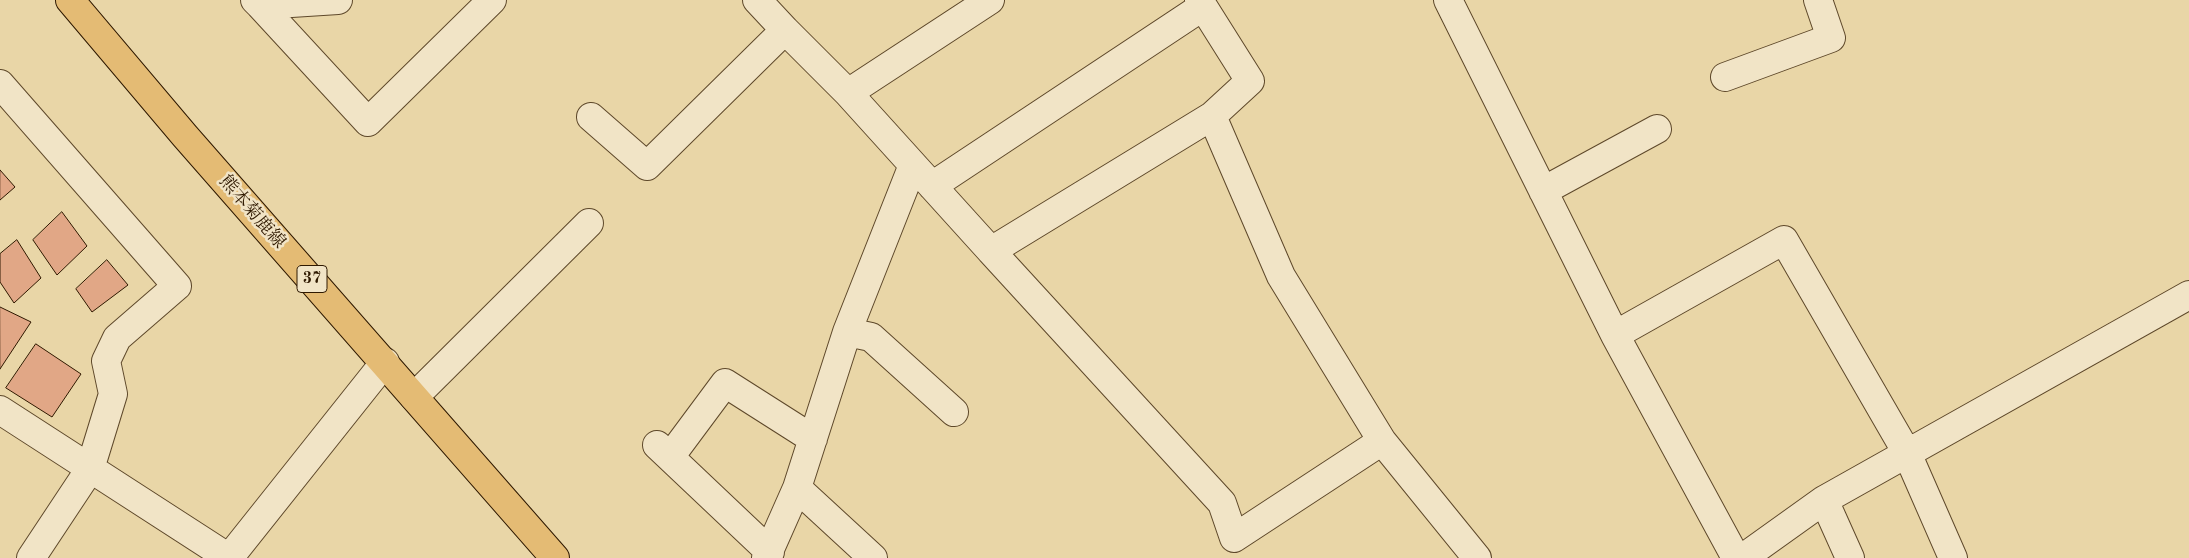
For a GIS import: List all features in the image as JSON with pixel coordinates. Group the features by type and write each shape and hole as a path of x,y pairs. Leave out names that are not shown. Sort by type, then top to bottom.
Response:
{"main road":[{"name":"熊本菊鹿線","path":"70,0 192,143 555,558"}],"street":[{"path":"258,3 338,0"},
{"path":"258,3 368,122 492,0"},
{"path":"757,0 784,30 848,93 1222,503 1238,548 1382,441"},
{"path":"848,93 990,0"},
{"path":"1448,0 1615,335 1736,558"},
{"path":"1725,78 1831,38 1818,0"},
{"path":"932,186 1201,3 1250,81 1212,116 992,251"},
{"path":"591,117 647,166 784,30"},
{"path":"0,84 177,286 117,338 106,361 113,394 90,468 31,558"},
{"path":"1212,116 1281,276 1382,441 1477,558"},
{"path":"1543,191 1657,129"},
{"path":"813,439 725,383 663,451 768,555 797,488 813,439 847,332 913,165"},
{"path":"414,397 589,223"},
{"path":"1615,335 1784,240 1907,453 1953,558"},
{"path":"1743,558 1824,500 2189,295"},
{"path":"847,332 871,337 954,412"},
{"path":"0,410 229,558 385,362"},
{"path":"797,488 873,558"},
{"path":"1824,500 1850,558"}],"building":[{"path":"0,170 15,187 0,200"},
{"path":"62,212 87,246 57,275 33,240"},
{"path":"17,240 41,278 14,303 0,282 0,254"},
{"path":"107,260 128,285 92,312 76,289"},
{"path":"0,307 31,322 0,369"},
{"path":"36,344 81,374 52,417 6,388"}]}
